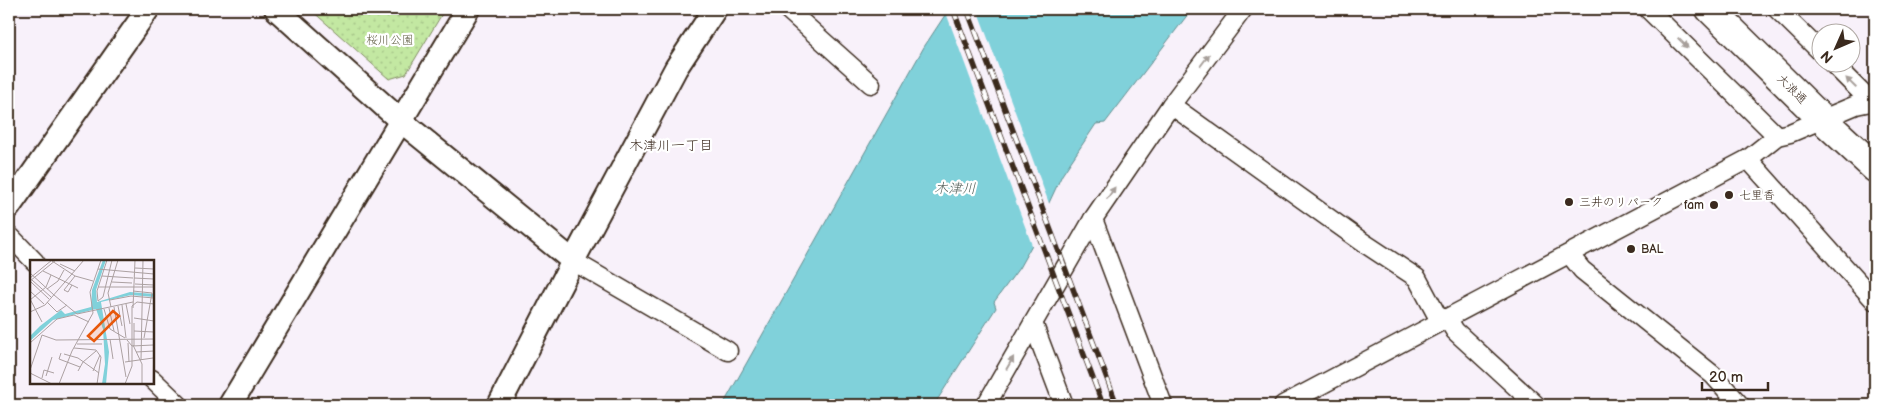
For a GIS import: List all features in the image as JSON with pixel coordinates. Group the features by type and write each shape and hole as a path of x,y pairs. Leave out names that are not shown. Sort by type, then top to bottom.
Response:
{"main road":[{"name":"大浪通","path":"1710,9 1823,120 1875,168"}],"street":[{"path":"9,207 148,9"},
{"path":"276,9 402,121 573,261 728,351"},
{"path":"230,405 468,9"},
{"path":"499,405 676,68 715,9"},
{"path":"788,9 871,84"},
{"path":"986,405 1093,219 1171,105 1243,9"},
{"path":"1648,9 1777,136"},
{"path":"1785,11 1812,42"},
{"path":"1842,72 1874,102"},
{"path":"1282,405 1443,319 1570,255 1748,159 1777,136 1790,134 1856,105 1874,102"},
{"path":"1171,105 1361,241 1417,278 1443,319 1536,405"},
{"path":"1748,159 1875,302"},
{"path":"1093,219 1163,405"},
{"path":"9,235 33,260"},
{"path":"1570,255 1582,270 1713,376 1740,405"},
{"path":"1033,323 1064,405"},
{"path":"154,381 179,405"}],"green space":[{"name":"桜川公園","path":"310,9 445,9 406,74 389,79"}],"water":[{"name":"木津川","path":"949,9 1192,9 1105,123 1096,124 1062,175 1048,205 1047,218 1019,268 994,302 996,308 934,405 723,405 924,47"}],"pier":[{"path":"977,9 1050,206 1049,219 1033,248 945,10"}],"railway":[{"path":"953,9 1103,405"},
{"path":"967,9 1117,405"}],"place":[{"name":"七里香","path":"1729,195"},
{"name":"三井のリパーク","path":"1569,202"},
{"name":"fam","path":"1714,205"},
{"name":"BAL","path":"1631,249"}],"district":[{"name":"木津川一丁目","path":"671,145"}]}
